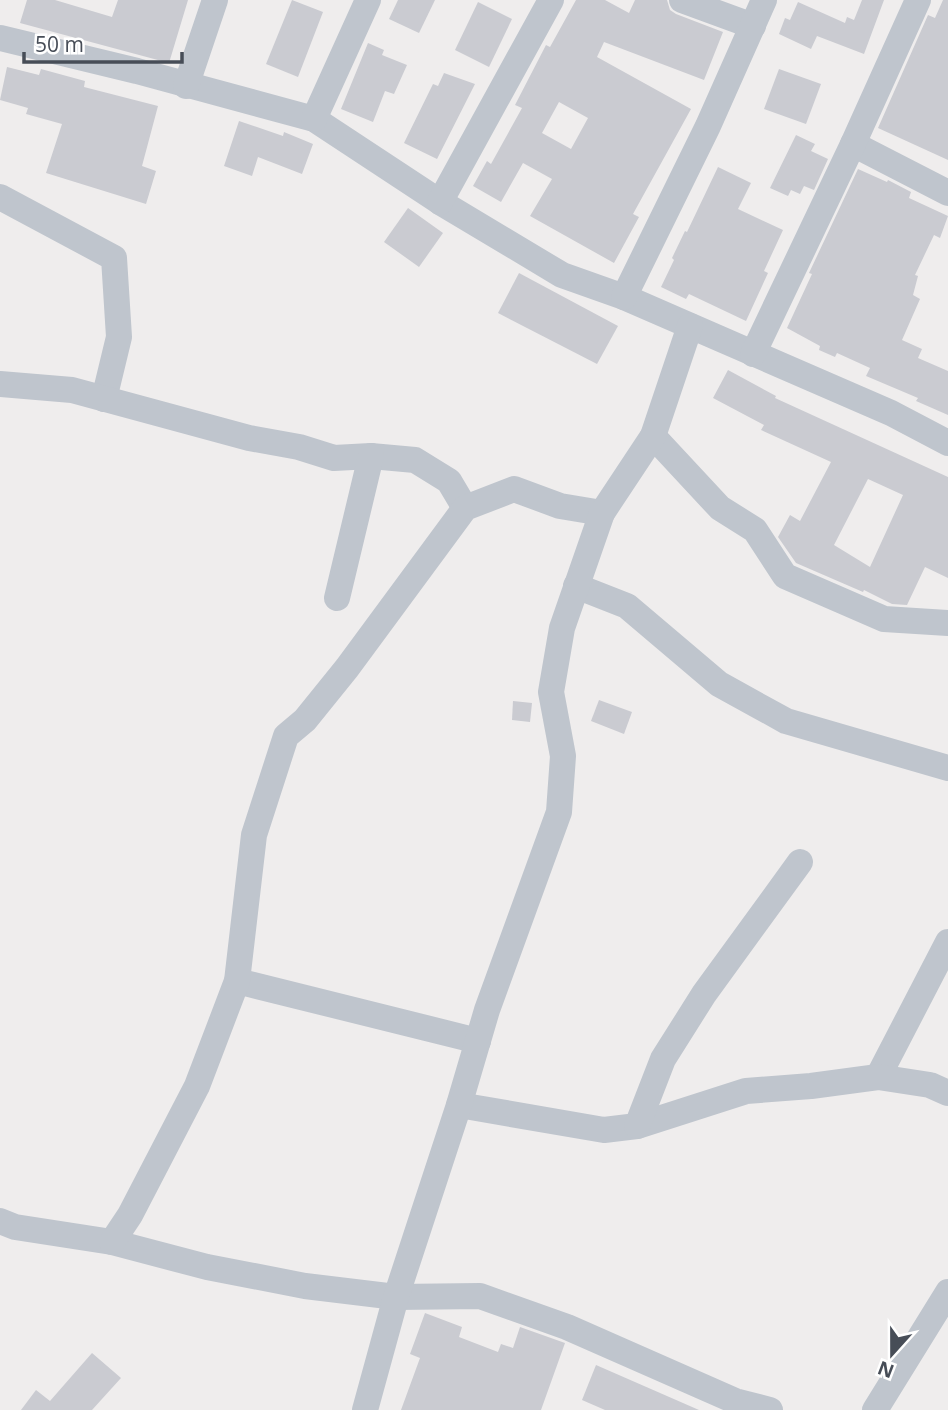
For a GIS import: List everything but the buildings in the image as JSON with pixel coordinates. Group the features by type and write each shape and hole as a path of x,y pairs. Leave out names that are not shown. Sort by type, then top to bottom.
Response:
{"street":[{"path":"186,86 215,0"},
{"path":"314,119 368,0"},
{"path":"440,202 551,0"},
{"path":"682,0 753,26"},
{"path":"624,297 708,126 764,0"},
{"path":"753,354 918,0"},
{"path":"0,38 314,119 440,202 562,275 624,297 891,413 948,443"},
{"path":"853,144 948,193"},
{"path":"0,197 114,258 119,337 104,399"},
{"path":"365,1410 396,1297 478,1041 559,812 562,756 551,692 562,628 601,513 653,436 690,326"},
{"path":"0,384 72,390 334,458 371,456 415,460 449,481 465,508"},
{"path":"653,436 720,508 755,530 785,576 884,619 948,622"},
{"path":"337,598 371,456"},
{"path":"112,1242 130,1215 197,1086 237,981 254,835 286,736 305,720 347,668 465,508 514,489 560,506 601,513"},
{"path":"576,586 627,606 719,684 786,721 948,768"},
{"path":"637,1126 663,1059 704,994 800,862"},
{"path":"878,1077 948,942"},
{"path":"237,981 478,1041"},
{"path":"459,1105 604,1130 637,1126 746,1091 878,1077 930,1085 948,1093"},
{"path":"5,1229 112,1242 207,1267 305,1286 396,1297 480,1296 567,1326 734,1401 770,1410"},
{"path":"875,1410 948,1292"}]}
